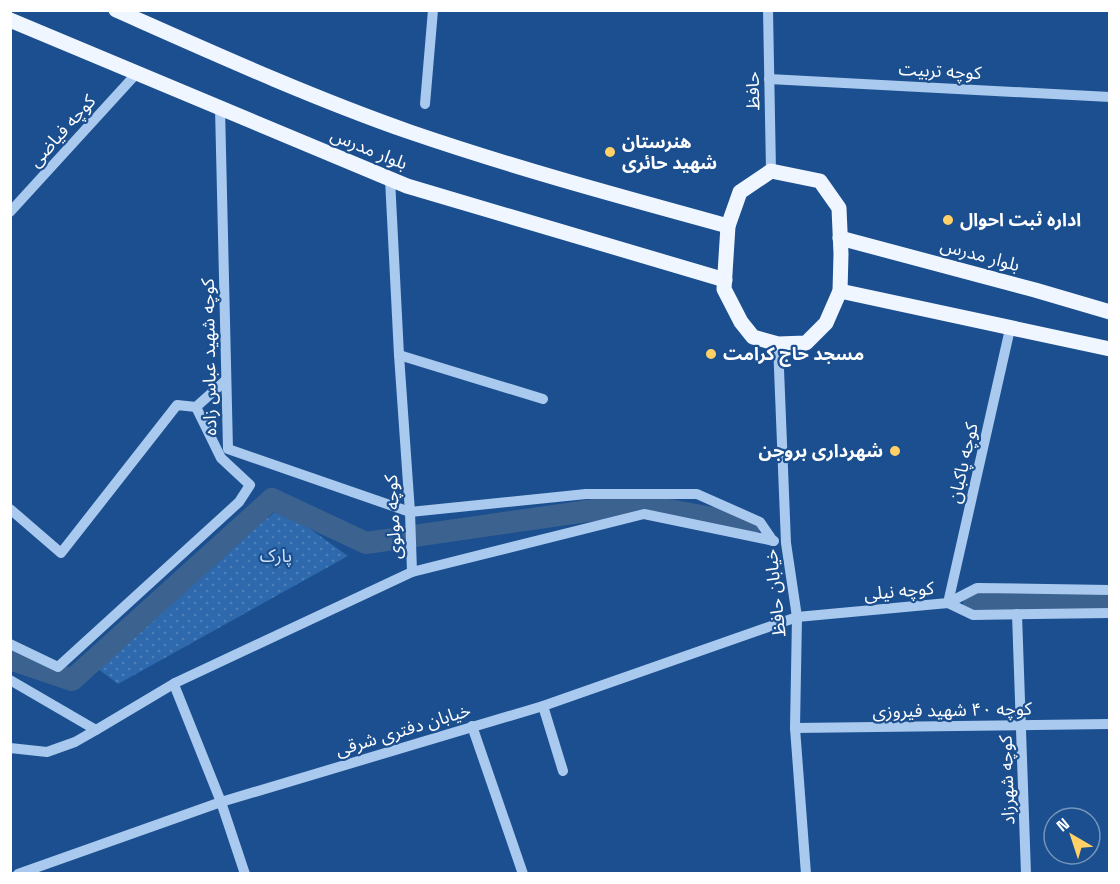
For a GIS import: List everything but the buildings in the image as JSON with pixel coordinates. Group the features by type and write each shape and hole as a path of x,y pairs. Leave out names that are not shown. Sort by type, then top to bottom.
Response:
{"main road":[{"name":"بلوار مدرس","path":"116,10 277,80 409,131 535,173 728,226"},
{"name":"بلوار مدرس","path":"10,20 390,179 517,220 725,280"},
{"path":"771,171 820,181 839,208 840,291 826,323 806,343 778,344 753,337 741,322 724,289 728,226 740,192 771,171"},
{"name":"بلوار مدرس","path":"840,238 1110,312"},
{"path":"840,291 1110,349"}],"street":[{"path":"425,104 433,10"},
{"name":"حافظ","path":"768,10 771,171"},
{"name":"کوچه فیاضی","path":"10,212 137,73"},
{"name":"کوچه تربیت","path":"769,79 1110,97"},
{"name":"کوچه شهید عباس زاده","path":"220,108 228,448 410,512"},
{"name":"کوچه مولوی","path":"10,748 46,752 75,742 176,683 412,572 390,179"},
{"name":"کوچه پاکبان","path":"948,603 1010,329"},
{"name":"خیابان حافظ","path":"778,344 786,543 798,617 795,728 806,873"},
{"path":"399,355 543,399"},
{"path":"10,509 61,553 177,405 196,407 226,380"},
{"path":"10,644 58,667 239,502 250,485 221,458 196,407"},
{"path":"410,512 586,494 697,494 760,522 773,541"},
{"path":"412,572 644,514 786,543"},
{"path":"948,603 977,588 1110,590"},
{"name":"کوچه نیلی","path":"798,617 948,603 973,615 1110,613"},
{"name":"کوچه شهرزاد","path":"1017,614 1026,873"},
{"name":"خیابان دفتری شرقی","path":"18,873 221,802 543,706 798,617"},
{"path":"10,680 96,730"},
{"path":"176,683 175,687 221,802 245,873"},
{"path":"543,706 563,771"},
{"name":"کوچه ۴۰ شهید فیروزی","path":"795,728 1110,724"},
{"path":"472,726 522,873"}],"green space":[{"name":"پارک","path":"281,508 348,556 118,684 82,657"}],"waterway":[{"path":"10,659 72,680 272,499 366,543 636,504 750,525"},
{"path":"974,604 1110,603"}],"place":[{"name":"هنرستان شهید حائری","path":"610,152"},
{"name":"اداره ثبت احوال","path":"948,220"},
{"name":"مسجد حاج کرامت","path":"711,354"},
{"name":"شهرداری بروجن","path":"895,451"}]}
